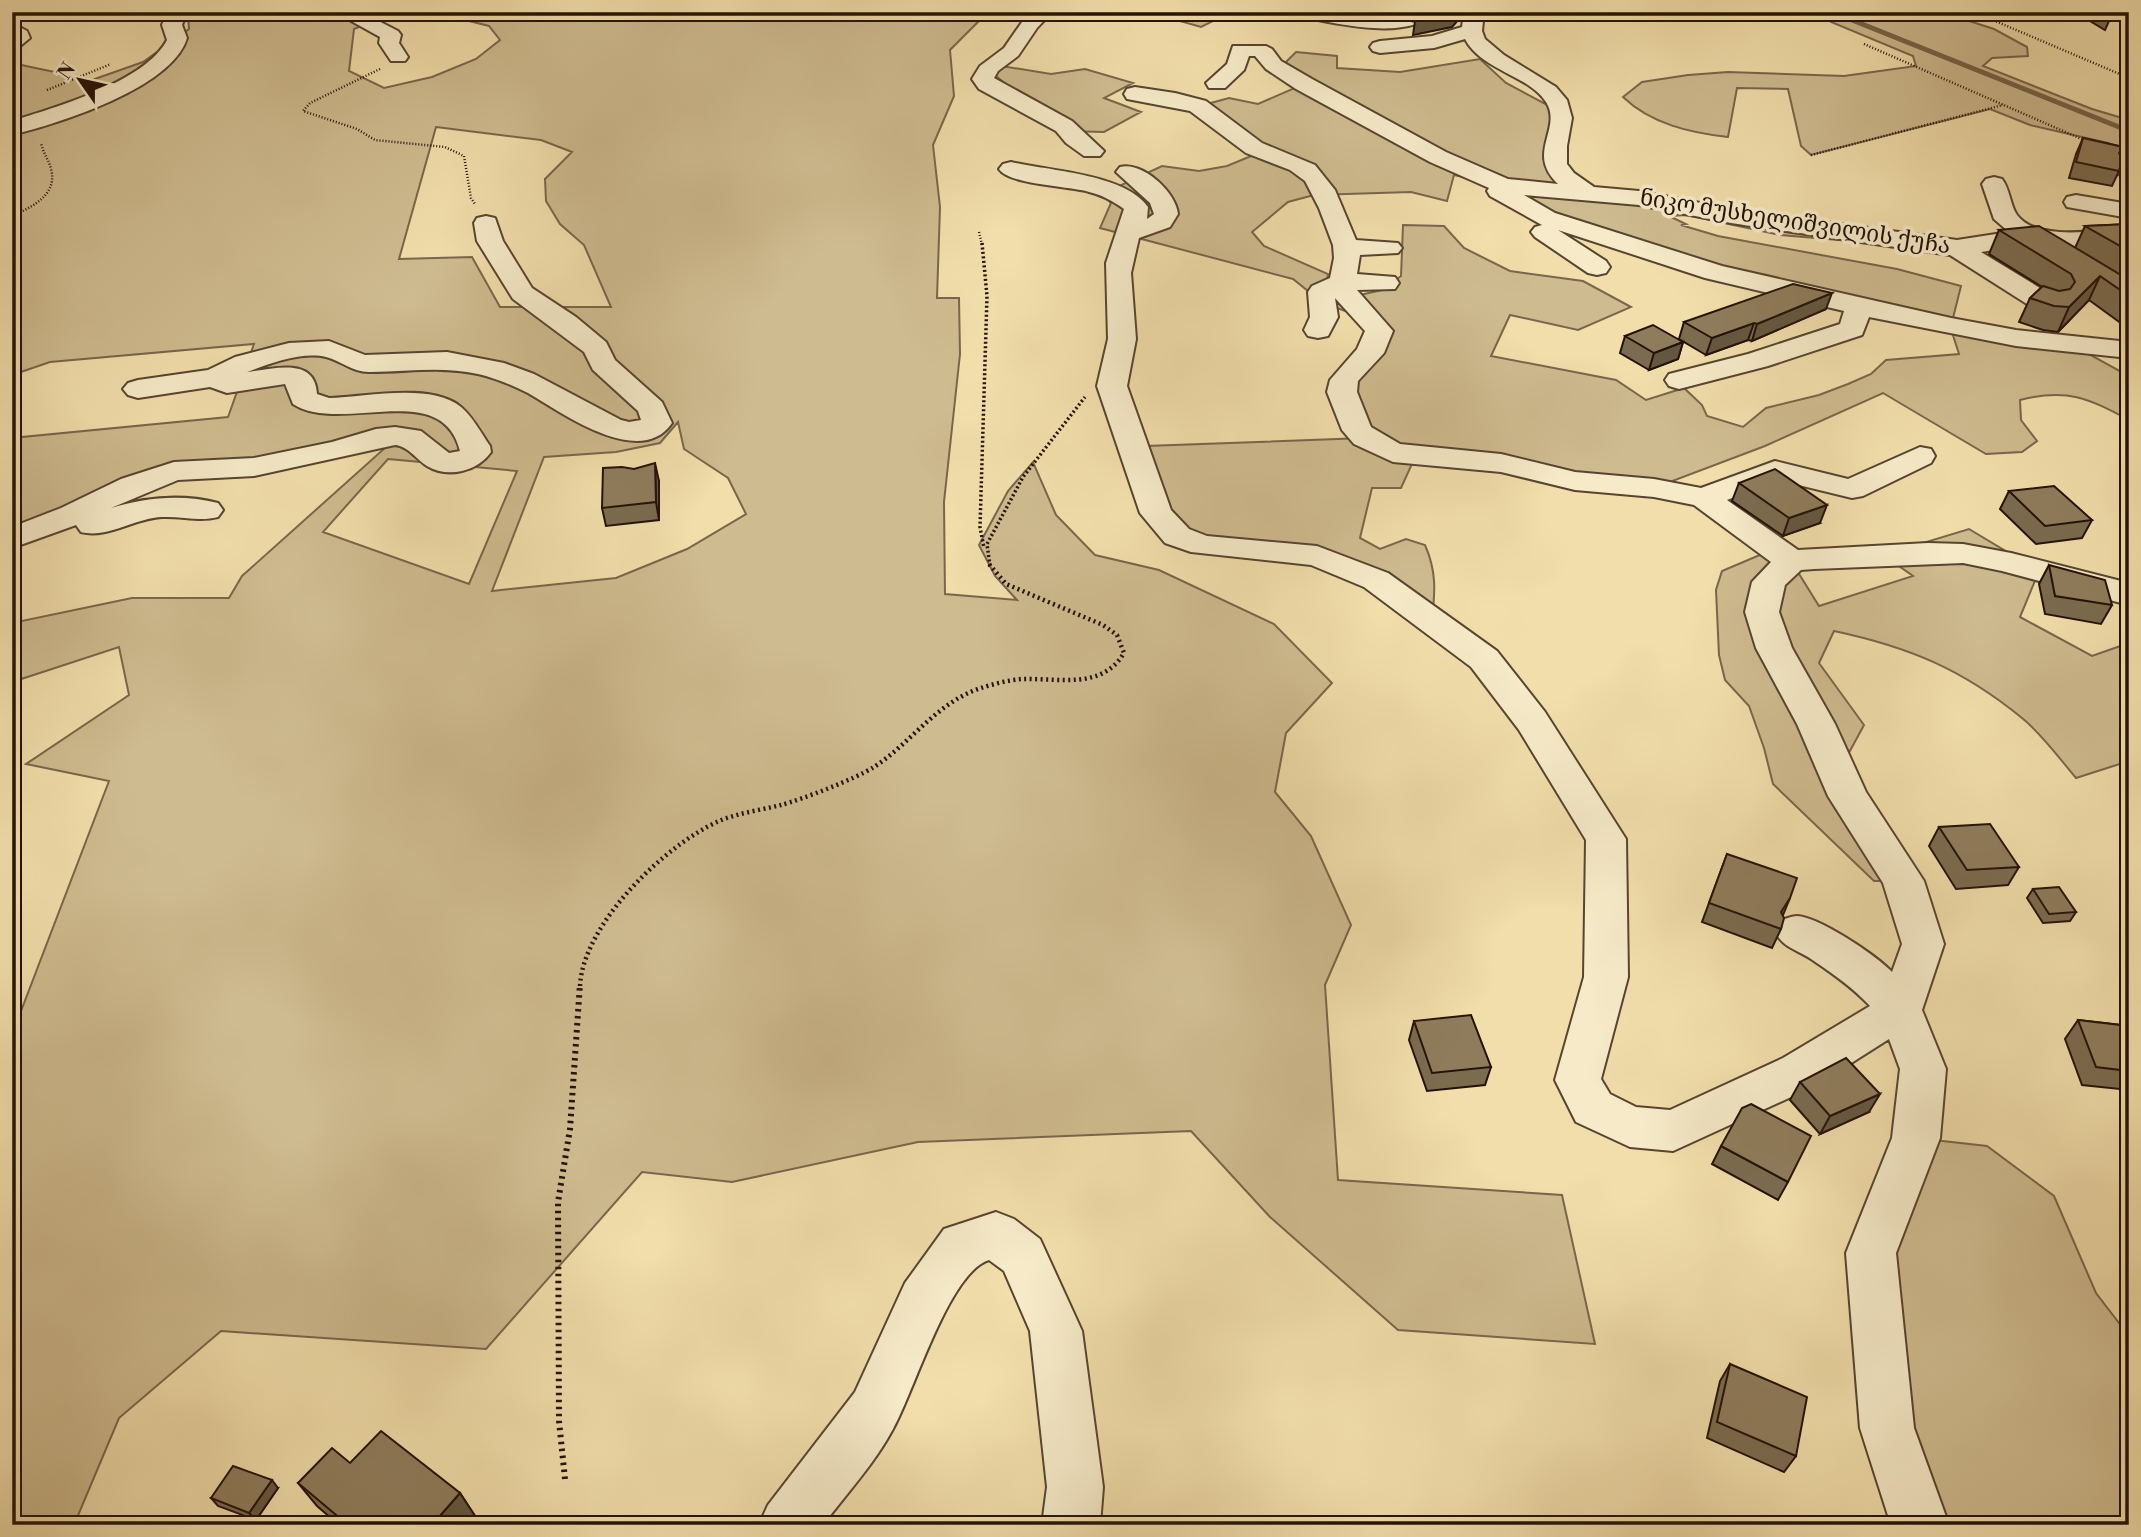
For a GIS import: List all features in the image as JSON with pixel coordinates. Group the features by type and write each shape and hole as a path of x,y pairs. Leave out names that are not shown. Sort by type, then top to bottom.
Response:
{"street":[{"path":"162,12 155,24 163,34"},
{"path":"12,128 89,102 145,74 175,45 177,33 172,25 175,17 171,12"},
{"path":"345,12 391,35 389,43 398,57"},
{"path":"1042,12 1028,24 1004,59 987,70 984,79 987,84 1064,126 1074,138 1092,151"},
{"path":"1300,13 1391,24 1424,12"},
{"path":"1380,47 1413,51 1473,22 1485,50 1555,97 1562,117 1554,162 1564,176 1586,192"},
{"path":"979,63 1016,45"},
{"path":"1217,83 1237,66 1240,50 1259,50 1285,73 1438,158 1503,186 1499,191 1515,202 1546,218 1577,229 1714,272 1859,307 2016,338 2129,350"},
{"path":"1135,94 1174,99 1200,107 1254,148 1301,166 1314,175 1321,185 1345,247 1345,291 1352,302 1374,321 1379,331 1377,342 1349,374 1342,392 1357,430 1365,438 1393,453 1501,463 1575,481 1654,488 1704,498 1791,561"},
{"path":"1564,176 1589,164"},
{"path":"1011,169 1035,176 1105,188 1125,197 1136,207 1137,219 1121,251 1119,264 1122,339 1111,370 1112,386 1156,513 1177,536 1203,545 1317,556 1376,580 1485,659 1532,721 1606,839 1606,977 1578,1080 1593,1108 1629,1128 1673,1132 1799,1072 1900,1010 1923,944 1903,881 1848,796 1816,723 1774,648 1762,612 1769,582 1791,561 1832,556 1911,553 1973,555 2039,571 2078,584 2126,592"},
{"path":"1128,172 1166,202 1164,217 1152,226 1129,233"},
{"path":"1994,184 2006,219 2078,266"},
{"name":"ნიკო მუსხელიშვილის ქუჩა","path":"1503,186 1639,198 1766,221 1957,247 2020,238 2036,240 2129,236"},
{"path":"2076,202 2129,211"},
{"path":"138,389 216,378 223,372 245,364 307,348 334,350 361,364 438,359 468,362 513,375 541,387 604,424 627,433 639,448 657,423 652,408 603,365 596,348 522,293 490,241 486,223"},
{"path":"1577,229 1553,225 1544,227 1543,231 1597,267"},
{"path":"1345,247 1389,248"},
{"path":"1957,247 2048,305"},
{"path":"1318,330 1324,317 1321,292 1344,281 1386,283"},
{"path":"1679,380 1758,360 1852,329 1859,307"},
{"path":"12,538 72,515 132,486 174,471 254,467 338,450 376,438 395,436 410,437 444,463 460,462 472,457 475,452 453,417 446,410 433,406 387,402 315,406 303,398 302,381 297,377 272,377 227,384 219,383 216,378"},
{"path":"1704,498 1775,470 1852,489 1920,456"},
{"path":"12,544 76,530 132,512 162,508 207,510"},
{"path":"2052,550 2126,592"},
{"path":"1796,932 1825,946 1868,975 1900,1010 1923,1069 1916,1138 1871,1253 1887,1428 1920,1525"},
{"path":"788,1525 874,1410 923,1300 962,1245 996,1236 1022,1255 1056,1331 1074,1487 1070,1525"}],"path":[{"path":"1988,18 2129,78"},
{"path":"1864,44 2089,142"},
{"path":"398,57 371,75 310,103 303,111 357,129 375,140 456,150 464,156 471,198 486,223"},
{"path":"47,90 111,64"},
{"path":"1811,155 2004,105"},
{"path":"12,216 43,199 51,189 51,167 41,147 48,136"},
{"path":"565,1479 559,1421 558,1202 570,1129 582,972 588,951 602,924 620,901 667,855 694,834 721,820 795,801 874,767 932,716 979,688 1000,681 1020,679 1077,681 1096,677 1118,663 1124,653 1117,635 1103,625 1006,584 995,576 986,556 980,527 984,361 989,296 986,256 979,232"},
{"path":"986,556 990,537 1023,477 1098,380 1111,370"}],"shaded area":[{"path":"184,12 396,12 354,29 349,71 384,88 432,77 476,59 500,40 489,26 433,12 988,12 950,50 954,96 933,145 940,207 937,298 959,298 960,354 944,502 945,594 1017,600 995,576 979,545 1008,491 1033,462 1056,515 1095,555 1159,570 1274,624 1332,683 1286,733 1275,792 1311,836 1351,925 1325,985 1338,1180 1562,1195 1595,1344 1398,1330 1270,1217 1191,1131 918,1142 732,1182 642,1172 486,1349 221,1331 119,1418 74,1525 12,1525 12,1012 21,1011 109,781 26,764 129,695 119,647 12,682 12,623 132,598 229,598 242,576 385,448 182,473 12,534 12,438 228,417 254,344 50,362 12,375 12,141 15,138 12,134 12,63 92,80 143,62 189,29 188,15","holes":["436,127 541,140 572,152 545,179 546,201 560,224 584,245 611,307 500,307 472,257 399,259","678,422 684,449 728,478 746,514 687,549 616,578 492,591 544,457 616,452 660,443","388,459 517,471 469,584 323,532"]},
{"path":"1148,12 1231,12 1201,27"},
{"path":"1821,12 1971,12 1963,19 1994,29 2027,47 2028,56 1992,58 1983,66 2092,109 2129,120 2129,154 2108,143 2030,125 1990,109 1811,155 1801,146 1788,89 1737,88 1728,137 1672,126 1646,114 1623,97 1642,82 1688,75 1728,72 1844,76 1916,66 1913,56 1831,22"},
{"path":"1296,52 1337,56 1337,68 1400,72 1480,59 1506,83 1557,110 1550,156 1586,192 1898,245 1780,235 1687,215 1669,216 1686,224 1681,225 1718,236 1897,269 1961,286 1951,326 2067,342 2129,376 2129,420 2077,397 2051,395 2020,400 2021,420 2037,441 2022,452 1986,454 1883,393 1765,446 1654,488 1416,455 1401,488 1372,488 1360,538 1380,549 1406,539 1425,545 1432,564 1434,582 1432,621 1317,556 1177,536 1146,446 1364,438 1349,381 1369,356 1365,318 1323,303 1293,279 1100,228 1111,203 1102,194 1162,166 1199,171 1227,166 1261,152 1196,107 1229,98 1258,104 1304,84 1283,65","holes":["1454,175 1503,186 1577,229 1950,326 1959,354 1886,360 1871,374 1848,384 1819,395 1766,408 1743,427 1707,416 1702,405 1684,388 1646,400 1616,380 1491,356 1510,315 1578,330 1631,307 1583,281 1510,271 1464,248 1444,226 1403,225 1401,276 1382,290 1324,303 1328,274 1264,246 1252,232 1288,202 1314,195 1411,192 1447,201"]},
{"path":"989,64 1051,74 1085,69 1133,83 1104,98 1141,112 1104,132 1063,131 991,72"},
{"path":"1969,529 2039,571 2020,617 2092,656 2129,643 2129,761 2076,778 2029,724 1978,686 1911,653 1834,631 1819,663 1864,725 1838,773 1903,881 1874,881 1773,784 1749,706 1725,680 1719,655 1716,590 1722,571 1774,549 1791,561 1819,606 1913,576 1883,555"},
{"path":"1916,1138 1987,1146 2054,1196 2096,1293 2129,1336 2129,1525 1920,1525 1871,1253"}],"building":[{"path":"1425,12 1455,12 1415,21"},
{"path":"2083,138 2123,147 2119,153 2122,159 2119,171 2076,162"},
{"path":"2129,224 2129,251 2085,226"},
{"path":"2039,226 2121,275 2129,277 2129,296 2100,276 2069,307 2054,306 2030,298 2043,286 2059,291 2070,289 2075,282 2071,274 1999,230"},
{"path":"1793,284 1832,293 1757,324 1712,338 1684,322"},
{"path":"1653,325 1683,342 1654,353 1625,336"},
{"path":"655,463 656,502 602,508 603,468 634,469"},
{"path":"1775,469 1827,505 1789,518 1739,483"},
{"path":"2054,486 2092,520 2045,526 2009,491"},
{"path":"2049,565 2105,580 2112,605 2055,596"},
{"path":"1990,824 2019,867 1967,870 1939,827"},
{"path":"1727,854 1797,878 1790,898 1781,912 1784,918 1781,929 1709,903"},
{"path":"2059,887 2076,912 2049,914 2033,889"},
{"path":"1471,1015 1491,1067 1432,1073 1414,1021"},
{"path":"2078,1020 2129,1026 2129,1071 2096,1067"},
{"path":"1846,1058 1880,1094 1830,1116 1800,1082"},
{"path":"1751,1104 1811,1136 1788,1182 1721,1146 1742,1108"},
{"path":"1730,1364 1807,1397 1796,1456 1717,1422"},
{"path":"381,1431 460,1493 432,1525 348,1525 298,1483 332,1448 350,1463"},
{"path":"233,1466 272,1480 249,1513 211,1498"}],"waterway":[{"path":"1844,12 1852,20 2129,131"}]}
